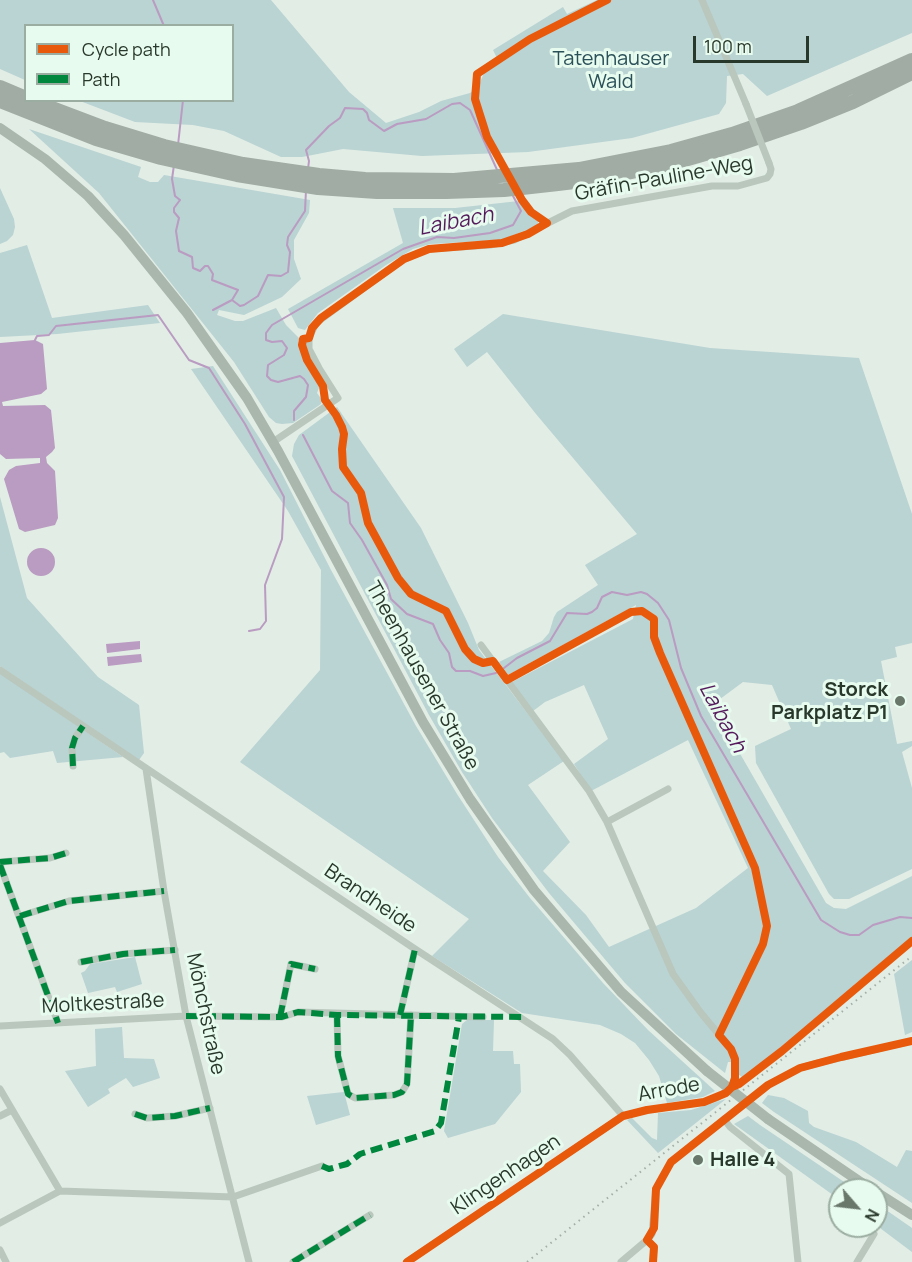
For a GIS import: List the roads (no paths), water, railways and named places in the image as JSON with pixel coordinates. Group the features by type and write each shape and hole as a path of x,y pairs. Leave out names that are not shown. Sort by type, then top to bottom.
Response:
{"highway":[{"path":"319,181 454,180 504,177 579,169 631,160 722,136 798,111 912,60"},
{"path":"0,101 96,139 292,178 377,192 504,190 619,175 674,163 801,123 854,102 912,73"},
{"path":"0,87 24,97"},
{"path":"36,102 163,152"}],"main road":[{"name":"Theenhausener Straße","path":"0,128 45,159 88,196 187,313 217,354 273,442 423,722 476,808 534,890 621,992 668,1037 768,1119 855,1178"},
{"name":"Theenhausener Straße","path":"888,1200 912,1215"}],"street":[{"path":"477,74 530,39 607,0"},
{"name":"Gräfin-Pauline-Weg","path":"273,442 338,398 309,349 309,338 316,323 404,259 429,249 490,245 514,240 572,212 712,186 738,186 766,178 770,174 769,163 746,104 702,0"},
{"name":"Arrode","path":"481,645 589,791 607,822 673,974 731,1049 735,1059 736,1069 732,1087 717,1098 623,1116"},
{"name":"Brandheide","path":"0,670 553,1039 570,1055 623,1116"},
{"path":"73,766 72,748 83,726"},
{"name":"Mönchstraße","path":"146,769 186,1016 249,1262"},
{"path":"607,822 668,789"},
{"path":"58,1023 0,863 50,858 66,853"},
{"path":"20,916 69,901 164,891"},
{"path":"400,1015 416,949"},
{"path":"81,962 123,954 175,950"},
{"path":"280,1017 291,964 315,969"},
{"name":"Moltkestraße","path":"0,1026 186,1016 280,1017 298,1012 337,1015 483,1017"},
{"path":"337,1015 338,1056 348,1094 355,1098 394,1095 402,1092 407,1084 411,1015"},
{"path":"621,1262 647,1240 654,1228 656,1190 671,1162 768,1085 800,1068 912,1041"},
{"path":"0,1089 60,1191"},
{"path":"135,1114 147,1118 175,1116 210,1108"},
{"path":"0,1116 12,1110"},
{"name":"Klingenhagen","path":"407,1262 623,1116"},
{"path":"724,1119 730,1127 789,1174 798,1262"},
{"path":"0,1223 60,1191 233,1197 322,1166"},
{"path":"293,1262 370,1215"},
{"path":"857,1262 872,1238"},
{"path":"647,1240 654,1247 653,1262"},
{"path":"0,1250 6,1262"}],"waterway":[{"name":"Laibach","path":"153,0 163,24"},
{"name":"Laibach","path":"178,145 183,102"},
{"name":"Laibach","path":"308,169 309,161 306,150 340,118 345,108 363,109 369,120 384,131 397,124 426,119 452,104 460,103 470,110 498,172"},
{"name":"Laibach","path":"174,165 172,179 175,196 180,200 174,208 179,218 176,231 179,251 192,257 193,268 200,271 208,266 213,274 212,280 238,290 232,300 240,306 258,296 268,275 281,276 288,272 290,252 287,245 288,237 305,211 306,190"},
{"name":"Laibach","path":"294,420 294,411 306,397 308,385 300,376 278,382 267,376 268,365 284,355 287,348 282,341 266,340 266,333 272,325 403,249 437,237 454,238 490,233 513,225 521,211 512,194"},
{"path":"213,310 232,300"},
{"path":"35,340 37,336 49,335 56,326 158,315 189,360 209,368 245,424 284,497 282,539 265,585 266,621 260,629 249,631"},
{"name":"Laibach","path":"303,435 332,491 348,503 350,523 387,585 391,599 407,614 433,624 449,653 452,667 456,671 470,671 483,676 496,673"},
{"name":"Laibach","path":"504,668 517,658 550,641 567,613 592,612 597,608 602,597 612,592 627,595 641,592 647,594 658,603 669,620 681,668 701,716 821,920 840,932 859,935 873,925 900,917 912,918"}],"railway":[{"path":"527,1262 912,956"}],"place":[{"name":"Storck Parkplatz P1","path":"900,701"},
{"name":"Halle 4","path":"698,1160"}],"park label":[{"name":"Tatenhauser Wald","path":"611,70"}]}
